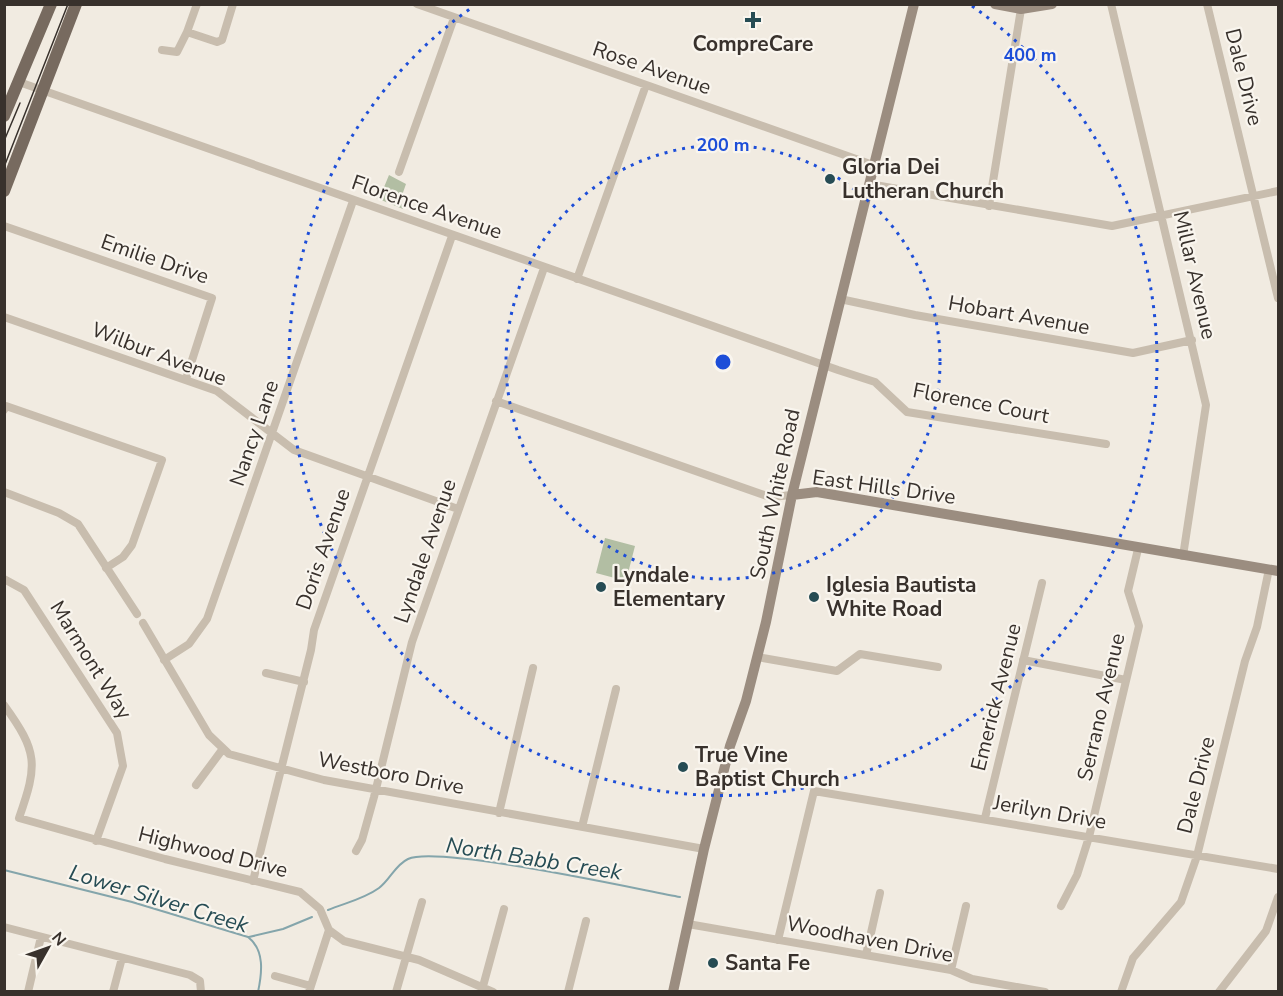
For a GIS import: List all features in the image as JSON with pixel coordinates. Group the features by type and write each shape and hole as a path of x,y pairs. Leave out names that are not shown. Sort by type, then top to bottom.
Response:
{"main road":[{"path":"4,116 51,4"},
{"path":"4,191 76,4"},
{"name":"South White Road","path":"673,992 704,849 730,746 746,701 757,657 781,559 792,495 914,4"},
{"path":"995,4 1021,7 1052,4"},
{"name":"East Hills Drive","path":"792,495 817,492 1138,549 1274,570"}],"street":[{"path":"162,50 177,52 187,32 196,4"},
{"path":"187,32 218,42 222,40 233,4"},
{"name":"Rose Avenue","path":"417,4 873,165"},
{"name":"Millar Avenue","path":"1111,4 1206,405 1183,556"},
{"name":"Dale Drive","path":"1207,4 1278,298"},
{"path":"989,206 1021,7"},
{"path":"399,172 454,18"},
{"name":"Florence Avenue","path":"19,82 824,365"},
{"path":"577,279 646,85"},
{"path":"869,184 1112,226 1254,194 1278,191"},
{"name":"Nancy Lane","path":"164,660 189,644 207,619 353,201"},
{"name":"Emilie Drive","path":"4,225 212,298 186,380"},
{"name":"Doris Avenue","path":"254,881 304,682 314,630 452,236"},
{"name":"Lyndale Avenue","path":"356,851 362,840 376,788 412,642 544,268"},
{"name":"Hobart Avenue","path":"840,299 915,315 1133,353 1192,340"},
{"name":"Wilbur Avenue","path":"4,316 217,391 294,450 458,509"},
{"name":"Florence Court","path":"824,365 875,382 907,412 1106,444"},
{"name":"East Hills Drive","path":"496,401 770,497 792,495"},
{"path":"5,408 162,460 132,545 123,557 106,567"},
{"path":"4,492 59,513 78,524 137,614"},
{"name":"Serrano Avenue","path":"1061,906 1077,874 1089,837 1139,626 1128,591 1138,549"},
{"name":"Dale Drive","path":"1121,992 1133,958 1181,902 1197,856 1245,661 1274,570"},
{"name":"Marmont Way","path":"4,579 24,590 117,733 123,766 96,841"},
{"name":"Emerick Avenue","path":"985,818 1042,583"},
{"path":"143,623 209,735 222,750 196,785"},
{"path":"757,657 837,670 860,654 938,667"},
{"path":"1023,660 1126,680"},
{"path":"499,813 534,668"},
{"path":"266,674 304,682"},
{"path":"582,827 616,689"},
{"name":"Highwood Drive","path":"4,705 25,734 34,761 30,786 19,818 96,841 300,892 320,909 329,930"},
{"name":"Westboro Drive","path":"222,750 239,758 281,769 499,813 704,849"},
{"name":"Jerilyn Drive","path":"778,940 814,791 1278,869"},
{"path":"866,955 880,893"},
{"path":"1219,992 1266,931 1278,897"},
{"path":"396,992 422,902"},
{"path":"951,970 966,906"},
{"path":"482,989 504,909"},
{"path":"568,992 586,921"},
{"name":"Woodhaven Drive","path":"688,924 951,970 972,979 1045,992"},
{"path":"4,927 195,977 200,981 201,992"},
{"path":"275,976 310,988 329,930 344,941 405,955 493,992"},
{"path":"27,992 41,937"},
{"path":"113,992 122,958"}],"green space":[{"path":"389,175 406,184 400,201 403,209 374,197 382,192"},
{"path":"605,538 635,546 626,581 596,573"}],"waterway":[{"name":"North Babb Creek","path":"328,910 373,892 408,859 426,856 496,863 680,897"},
{"name":"Lower Silver Creek","path":"4,870 132,902 248,937 260,955 261,977 258,992"},
{"name":"North Babb Creek","path":"249,937 283,929 312,917"}],"tram line":[{"path":"4,167 68,4"},
{"path":"4,141 20,103"}],"place":[{"name":"CompreCare","path":"753,20"},
{"name":"Gloria Dei Lutheran Church","path":"830,179"},
{"name":"Lyndale Elementary","path":"601,587"},
{"name":"Iglesia Bautista White Road","path":"814,597"},
{"name":"True Vine Baptist Church","path":"683,767"},
{"name":"Santa Fe","path":"713,963"}]}
